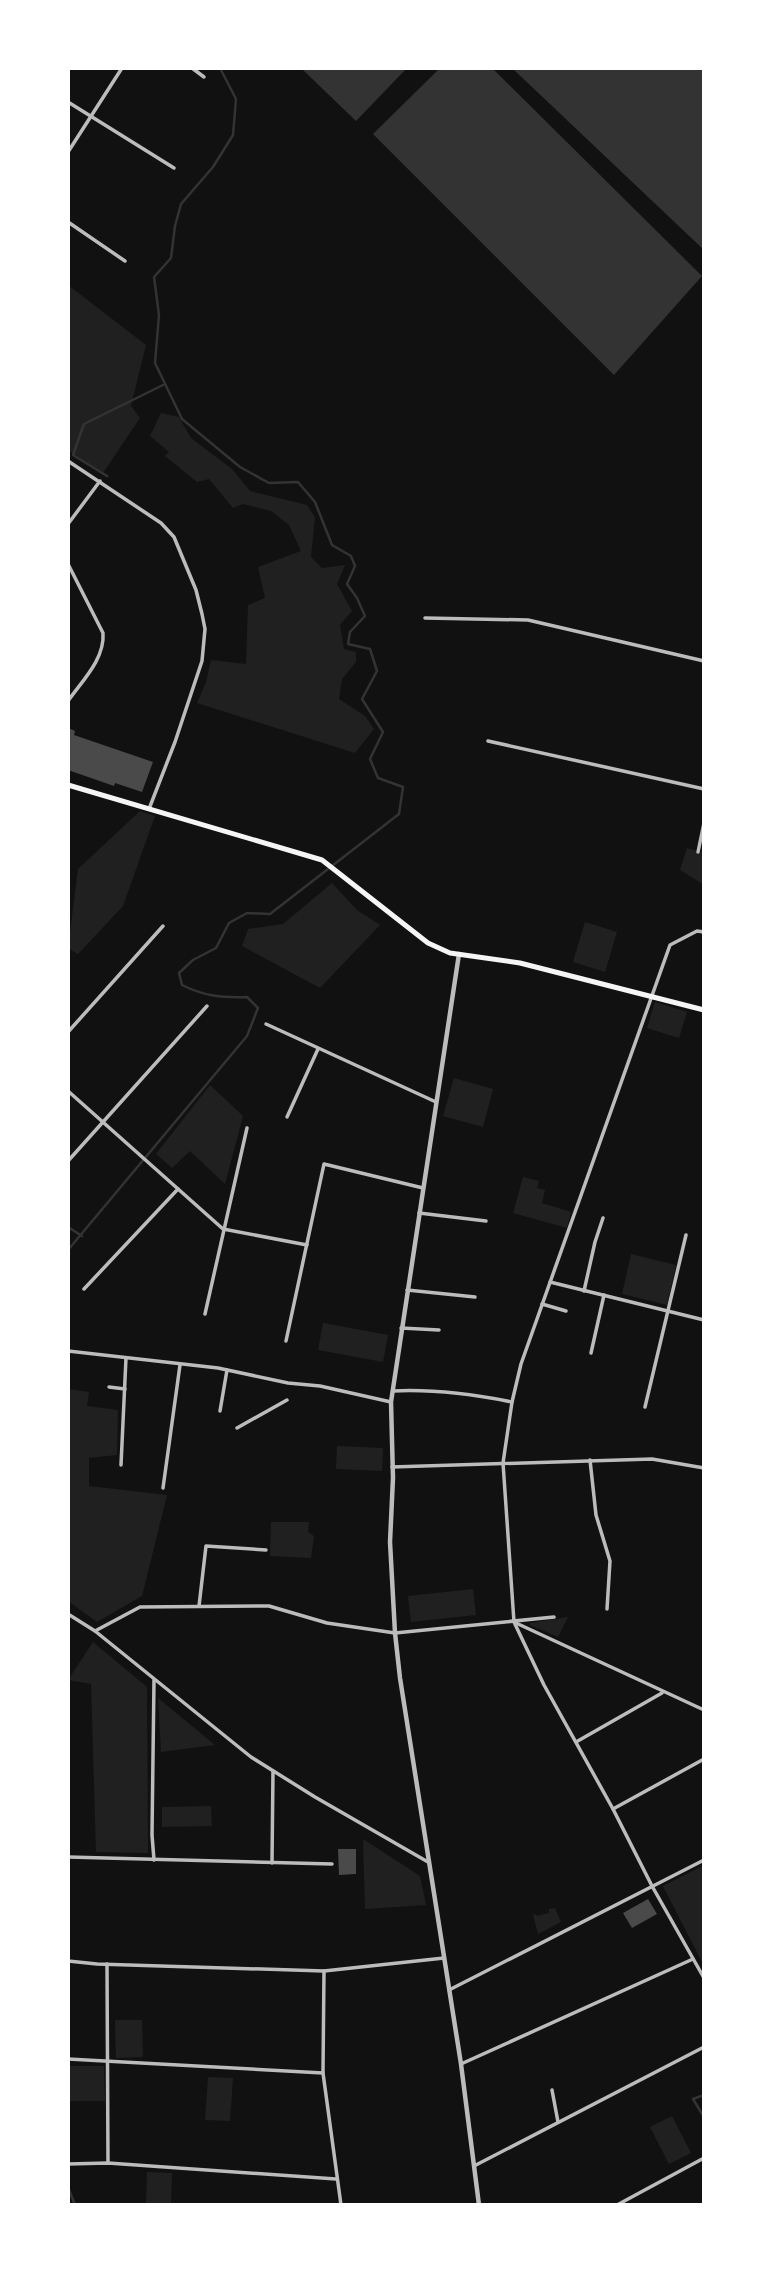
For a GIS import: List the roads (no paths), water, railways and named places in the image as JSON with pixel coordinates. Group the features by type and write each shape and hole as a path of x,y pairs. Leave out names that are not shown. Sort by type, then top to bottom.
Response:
{"main road":[{"path":"68,785 322,860 428,943 450,953 520,963 704,1010"}],"street":[{"path":"68,152 122,68"},
{"path":"192,68 204,77"},
{"path":"68,102 174,168"},
{"path":"68,222 125,261"},
{"path":"68,461 161,523 174,537 183,554 196,590 205,629 202,661 149,809"},
{"path":"68,524 100,481"},
{"path":"68,564 103,633 104,641 99,658 68,701"},
{"path":"425,618 528,620 704,661"},
{"path":"488,741 704,789"},
{"path":"698,852 704,823"},
{"path":"68,1032 163,926"},
{"path":"704,932 697,931 670,945 521,1364 503,1463 514,1622 544,1685 704,1978"},
{"path":"459,954 392,1391 390,1542 395,1633 461,2064 479,2205"},
{"path":"68,1161 207,1006"},
{"path":"267,1024 436,1102"},
{"path":"287,1117 318,1048"},
{"path":"68,1091 223,1229 307,1245"},
{"path":"205,1314 247,1128"},
{"path":"286,1341 324,1164 423,1188"},
{"path":"84,1289 178,1189"},
{"path":"419,1213 486,1221"},
{"path":"584,1291 603,1218"},
{"path":"645,1407 686,1235"},
{"path":"550,1282 704,1320"},
{"path":"407,1290 475,1297"},
{"path":"591,1353 604,1295"},
{"path":"542,1304 566,1311"},
{"path":"401,1328 439,1330"},
{"path":"68,1351 226,1370 320,1386 391,1402"},
{"path":"121,1465 126,1358"},
{"path":"163,1488 180,1364"},
{"path":"220,1412 226,1370"},
{"path":"109,1387 125,1389"},
{"path":"392,1391 444,1391 512,1402"},
{"path":"237,1428 287,1400"},
{"path":"392,1467 652,1458 704,1468"},
{"path":"590,1460 596,1514 610,1561 607,1609"},
{"path":"199,1606 205,1546 266,1550"},
{"path":"94,1631 140,1607 269,1606 327,1623 395,1633 554,1617"},
{"path":"68,1614 94,1631 233,1744 315,1797 430,1863"},
{"path":"514,1622 704,1710"},
{"path":"154,1680 154,1860"},
{"path":"576,1742 663,1692"},
{"path":"613,1809 704,1759"},
{"path":"272,1770 272,1863"},
{"path":"68,1857 332,1864"},
{"path":"449,1990 704,1860"},
{"path":"68,1961 324,1972 444,1958"},
{"path":"461,2064 693,1959"},
{"path":"107,1964 108,2163"},
{"path":"324,1972 323,2073 341,2205"},
{"path":"474,2166 704,2047"},
{"path":"68,2059 323,2073"},
{"path":"552,2090 558,2122"},
{"path":"617,2205 704,2158"},
{"path":"68,2164 108,2163 336,2179"}],"waterway":[{"path":"68,1250 247,1036 258,1008 247,997 221,997 198,992 182,985 179,973 193,960 216,948 229,923 247,913 270,914 399,814 403,787 378,778 370,759 383,732 362,699 377,671 370,649 348,644 350,632 365,616 347,584 355,566 351,556 332,545 315,502 298,482 269,483 240,467 182,419 155,363 159,315 154,277 171,258 181,204 213,167 233,135 236,99 220,68"},
{"path":"107,476 73,455 84,424 165,384"},
{"path":"68,1227 82,1236"},
{"path":"704,2095 693,2099 704,2117"},
{"path":"68,2187 75,2205"}]}
